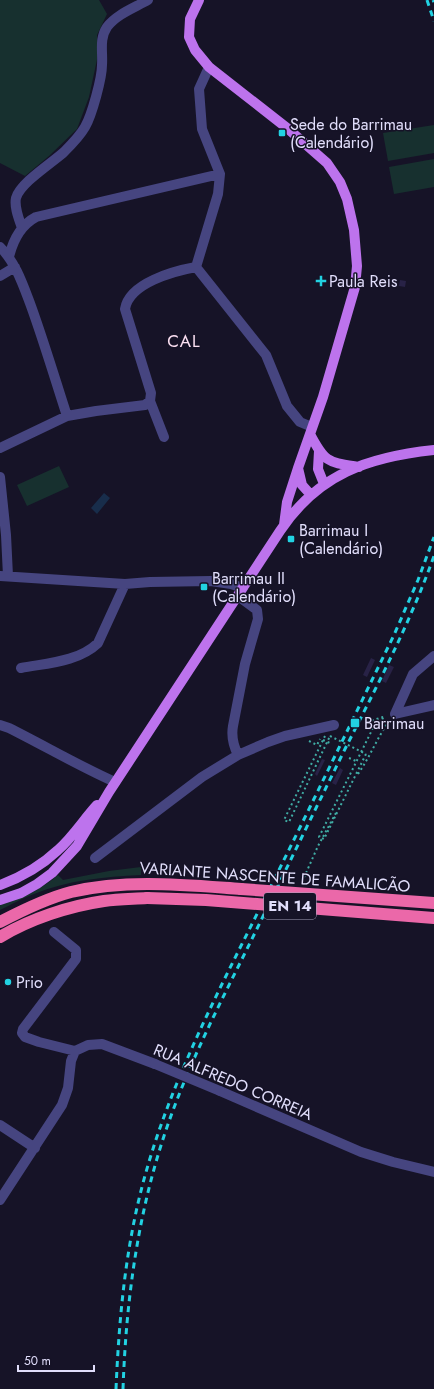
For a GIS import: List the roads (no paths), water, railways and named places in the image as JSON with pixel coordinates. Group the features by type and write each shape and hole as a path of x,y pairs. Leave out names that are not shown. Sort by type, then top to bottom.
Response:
{"highway":[{"name":"VARIANTE NASCENTE DE FAMALICÃO","path":"0,922 18,912 69,892 107,886 148,883 434,904"},
{"name":"VARIANTE NASCENTE DE FAMALICÃO","path":"0,937 41,918 73,908 104,901 147,898 206,900 434,918"}],"main road":[{"path":"199,0 190,19 189,37 195,50 209,67 287,128 327,163 340,182 347,199 354,230 357,266 355,287 323,397 286,506 284,525"},
{"path":"311,430 318,451 318,469 324,484"},
{"path":"0,900 21,893 37,884 56,869 77,846 109,792 284,525 298,508 324,484 335,477 384,458 434,450"},
{"path":"318,451 326,459 331,461 359,467"},
{"path":"298,468 302,485 311,495"},
{"path":"1,884 18,878 31,871 59,849 84,818 109,792"}],"street":[{"path":"22,228 16,199 20,191 40,171 64,151 86,126 98,86 102,66 102,39 107,27 118,16 148,0"},
{"path":"196,267 218,194 220,174 202,129 200,89 209,67"},
{"path":"9,257 22,228 36,217 220,174"},
{"path":"0,247 15,267 37,323 67,416"},
{"path":"0,276 15,267"},
{"path":"196,267 266,355 287,406 300,422 311,430"},
{"path":"164,437 150,401 151,393 125,309 131,294 136,290 160,277 196,267"},
{"path":"0,448 67,416 145,404 150,401"},
{"path":"0,477 6,535 4,576 125,584 204,581 232,584 257,610 258,619 245,664 233,726 233,745 238,755"},
{"path":"21,668 66,660 90,651 98,643 125,584"},
{"path":"434,656 413,674 395,714 434,705"},
{"path":"0,725 9,728 87,769 116,782"},
{"path":"94,858 202,777 238,755 252,748 285,736 331,729"},
{"path":"0,1200 62,1105 68,1088 71,1061 75,1051 39,1042 25,1036 22,1033 23,1029 76,959 76,950 54,932"},
{"name":"RUA ALFREDO CORREIA","path":"75,1051 88,1045 102,1044 220,1091 361,1152 434,1172"},
{"path":"0,1125 34,1148"}],"water":[{"path":"104,493 110,498 97,514 91,508"}],"railway":[{"path":"427,0 434,21"},
{"path":"116,1389 121,1311 127,1260 143,1183 166,1111 211,1007 394,635 418,580 434,537"},
{"path":"123,1389 127,1325 134,1261 147,1198 172,1112 212,1019 392,654 425,581 434,556"}],"place":[{"name":"Sede do Barrimau (Calendário)","path":"282,133"},
{"name":"Paula Reis","path":"321,281"},
{"name":"Barrimau I (Calendário)","path":"291,539"},
{"name":"Barrimau II (Calendário)","path":"204,587"},
{"name":"Barrimau","path":"355,723"},
{"name":"Prio","path":"8,982"}],"district":[{"name":"CAL","path":"184,341"}]}
